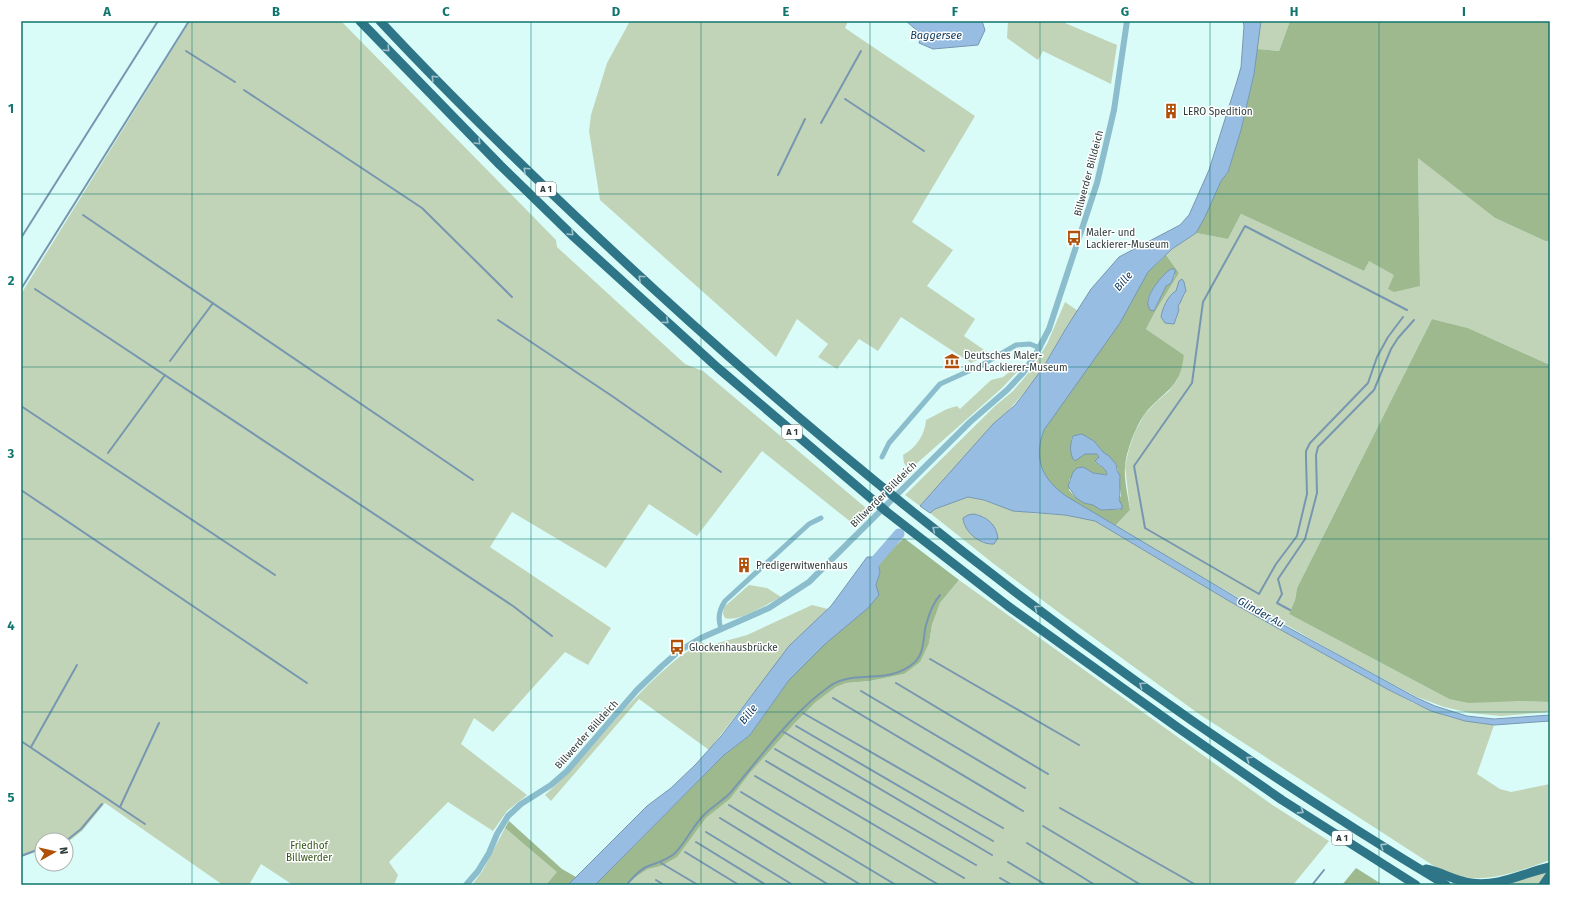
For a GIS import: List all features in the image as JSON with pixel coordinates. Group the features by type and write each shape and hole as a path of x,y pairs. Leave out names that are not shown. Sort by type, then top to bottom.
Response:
{"highway":[{"name":"A 1","path":"360,21 489,154 576,238 718,368 887,512 1008,606 1177,727 1282,800 1416,885"},
{"name":"A 1","path":"380,21 456,100 539,182 701,333 808,427 984,567 1109,662 1282,781 1446,885"},
{"path":"1416,867 1429,869 1452,879 1471,884 1487,884 1508,881 1550,867"},
{"path":"1543,885 1550,875"}],"street":[{"name":"Billwerder Billdeich","path":"466,885 478,871 508,816 521,804 551,785 567,771 637,690 667,661 701,638 721,628 762,612 798,590 819,573 970,422 1007,390 1023,373 1040,348 1053,317 1097,183 1114,110 1127,21"},
{"path":"882,457 889,443 940,384 980,366 1016,345 1030,344 1040,348"},
{"path":"721,628 719,616 721,607 725,601 809,524 822,518"}],"green space":[{"name":"Friedhof Billwerder","path":"190,21 341,21 556,240 557,247 685,364 703,371 872,513 857,527 762,451 697,536 649,504 606,568 512,512 490,547 611,628 588,665 565,652 493,732 474,718 461,744 527,795 507,811 493,831 448,802 389,862 398,875 394,885 293,885 261,864 249,885 223,885 105,803 82,831 74,837 74,832 34,832 34,853 21,857 21,294"},
{"path":"630,21 848,21 845,28 975,116 912,222 953,250 927,286 975,319 964,336 990,354 971,363 901,317 878,351 859,339 837,369 818,357 828,344 797,319 776,357 600,200 589,131 591,115 607,63"},
{"path":"1008,21 1066,21 1065,23 1117,45 1111,84 1043,51 1038,60 1007,38"},
{"path":"1261,21 1290,21 1279,51 1257,49"},
{"path":"1290,21 1550,21 1550,241 1545,241 1495,218 1418,158 1420,286 1394,292 1388,289 1394,275 1369,261 1364,271 1241,214 1228,239 1196,233 1221,181 1228,172 1241,130 1254,74 1257,49 1279,51"},
{"path":"1418,157 1495,218 1545,241 1550,241 1550,365 1468,328 1432,319 1297,588 1295,600 1289,614 1449,699 1550,702 1550,712 1501,716 1470,713 1444,707 1417,697 1348,660 1114,527 1130,510 1125,466 1135,432 1144,415 1169,391 1177,380 1184,355 1146,329 1179,273 1166,255 1196,233 1228,239 1241,214 1364,271 1369,260 1395,275 1420,286"},
{"path":"1166,255 1179,273 1146,329 1184,355 1182,367 1175,383 1144,415 1135,432 1127,454 1125,467 1130,510 1114,527 1058,498 1036,467 1036,432 1147,273","holes":["1173,269 1175,275 1172,281 1166,286 1154,311 1150,308 1148,303 1149,295 1162,277","1082,435 1094,441 1116,464 1120,478 1120,510 1103,510 1093,505 1084,503 1074,496 1069,490 1069,480 1073,475 1086,469 1093,473 1105,475 1107,473 1107,471 1095,462 1099,457 1097,454 1085,454 1081,457 1071,455 1071,440 1073,436"]},
{"path":"1065,302 1078,311 1044,366 1026,391 920,506 905,495 995,406 1013,391 1030,371 1047,344"},
{"path":"1432,319 1468,328 1550,365 1550,702 1519,701 1469,703 1449,699 1289,614 1295,600 1297,588"},
{"path":"1018,365 1020,369 1002,388 915,465 908,469 904,463 903,455 916,445 922,436 926,420 947,409 957,406 960,409 991,380 1003,377"},
{"path":"968,497 1030,513 1065,515 1095,521 1229,601 1413,703 1449,717 1494,725 1477,774 1500,789 1511,792 1550,784 1550,860 1508,874 1486,878 1459,876 1448,873 1434,866 1199,714 994,564 930,513 935,509","holes":["982,516 994,526 983,543 970,532"]},
{"path":"904,538 959,580 940,603 932,625 929,643 920,662 904,674 870,681 846,683 836,687 816,702 794,724 750,773 730,799 706,818 677,857 661,866 648,869 623,885 595,885 724,755 750,735 789,680 824,645 876,585 880,572 879,565 888,553"},
{"path":"959,580 1271,804 1329,841 1293,885 623,885 648,869 661,866 693,835 706,818 730,799 750,773 816,702 836,687 846,683 870,681 904,674 929,643 932,625 940,603"},
{"path":"749,585 767,588 781,597 738,618 725,618 723,614 724,607"},
{"path":"812,605 828,609 751,696 709,750 639,699 551,801 545,795 577,763 639,694 679,657 702,642 707,646 747,635"},
{"path":"509,821 562,869 576,877 568,885 546,885 557,872 505,828"},
{"path":"505,828 558,872 546,885 472,885 483,870"},
{"path":"1356,868 1383,885 1342,885"},
{"path":"1548,871 1538,885 1505,885"}],"water":[{"name":"Baggersee","path":"906,21 982,21 985,30 978,45 933,49 919,43 921,34"},
{"path":"1243,21 1261,21 1254,74 1241,130 1228,172 1221,181 1196,233 1172,249 1148,272 1120,323 1044,430 1039,450 1042,468 1051,483 1066,496 1269,617 1417,698 1435,706 1467,716 1494,719 1550,715 1550,721 1494,725 1465,721 1431,711 1387,689 1229,601 1095,521 1065,515 1013,511 984,500 968,497 935,509 930,513 920,506 993,424 1015,405 1044,366 1091,289 1119,257 1180,225 1189,215 1209,170 1241,67 1244,26"},
{"path":"1171,269 1175,269 1172,281 1166,286 1154,311 1150,310 1148,302 1151,292 1160,279"},
{"path":"1182,279 1186,291 1178,306 1179,310 1174,324 1165,323 1161,317 1164,306 1170,296 1176,291 1179,281"},
{"path":"1082,434 1094,441 1116,464 1120,476 1119,500 1122,505 1122,509 1101,510 1093,505 1084,503 1076,498 1068,486 1073,472 1077,468 1083,467 1093,473 1107,475 1104,469 1095,461 1099,457 1097,454 1085,454 1075,461 1073,459 1071,442 1073,436"},
{"path":"974,514 987,519 993,525 998,538 994,544 989,544 978,540 966,528 963,518"},
{"path":"867,557 873,557 878,562 880,572 876,585 879,595 868,608 824,645 789,680 750,735 724,755 595,885 568,885 647,806 671,788 696,764 722,735 789,646 831,606"}],"waterway":[{"path":"21,238 158,21"},
{"path":"21,289 189,21"},
{"path":"186,51 235,82"},
{"path":"821,123 861,51"},
{"path":"244,90 422,208 512,297"},
{"path":"845,99 924,151"},
{"path":"778,175 805,119"},
{"path":"83,215 473,480"},
{"path":"1403,317 1388,337 1377,357 1368,383 1310,443 1306,451 1307,494 1297,536 1276,564 1259,594 1145,528 1134,466 1192,383 1203,302 1245,226 1407,310"},
{"path":"35,289 513,606 552,636"},
{"path":"170,361 213,303"},
{"path":"498,320 612,396 721,472"},
{"path":"1290,610 1277,603 1282,594 1278,579 1305,539 1317,493 1316,455 1318,447 1374,390 1391,349 1398,338 1414,320"},
{"path":"108,453 165,375"},
{"path":"21,406 275,575"},
{"path":"21,490 307,683"},
{"name":"Bille","path":"866,572 899,534"},
{"path":"626,885 643,868 664,860 674,854 699,820 731,792 789,722 830,686 839,681 850,678 883,676 894,673 905,669 915,662 921,654 926,625 930,613 940,595"},
{"path":"930,659 1079,745"},
{"path":"31,747 77,665"},
{"path":"896,683 1048,774"},
{"path":"861,691 1025,788"},
{"path":"833,698 1023,811"},
{"path":"803,713 1003,828"},
{"path":"120,807 159,723"},
{"path":"796,726 993,841"},
{"path":"782,731 992,855"},
{"path":"21,741 145,824"},
{"path":"775,749 976,865"},
{"path":"766,761 964,878"},
{"path":"755,776 939,885"},
{"path":"741,792 896,885"},
{"path":"74,835 81,829 102,804"},
{"path":"729,805 861,885"},
{"path":"1060,808 1196,885"},
{"path":"720,818 829,885"},
{"path":"1043,826 1141,885"},
{"path":"706,832 793,885"},
{"path":"696,842 766,885"},
{"path":"1027,843 1095,885"},
{"path":"21,856 34,851"},
{"path":"685,852 739,885"},
{"path":"1008,862 1046,885"},
{"path":"661,863 698,885"},
{"path":"1312,885 1324,870"},
{"path":"1000,878 1012,885"},
{"path":"656,880 664,885"}],"place":[{"name":"LERO Spedition","path":"1171,111"},
{"name":"Maler- und Lackierer-Museum","path":"1074,238"},
{"name":"Deutsches Maler- und Lackierer-Museum","path":"952,361"},
{"name":"Predigerwitwenhaus","path":"744,565"},
{"name":"Glockenhausbrücke","path":"677,647"}],"water label":[{"name":"Glinder Au","path":"1261,612"}]}
